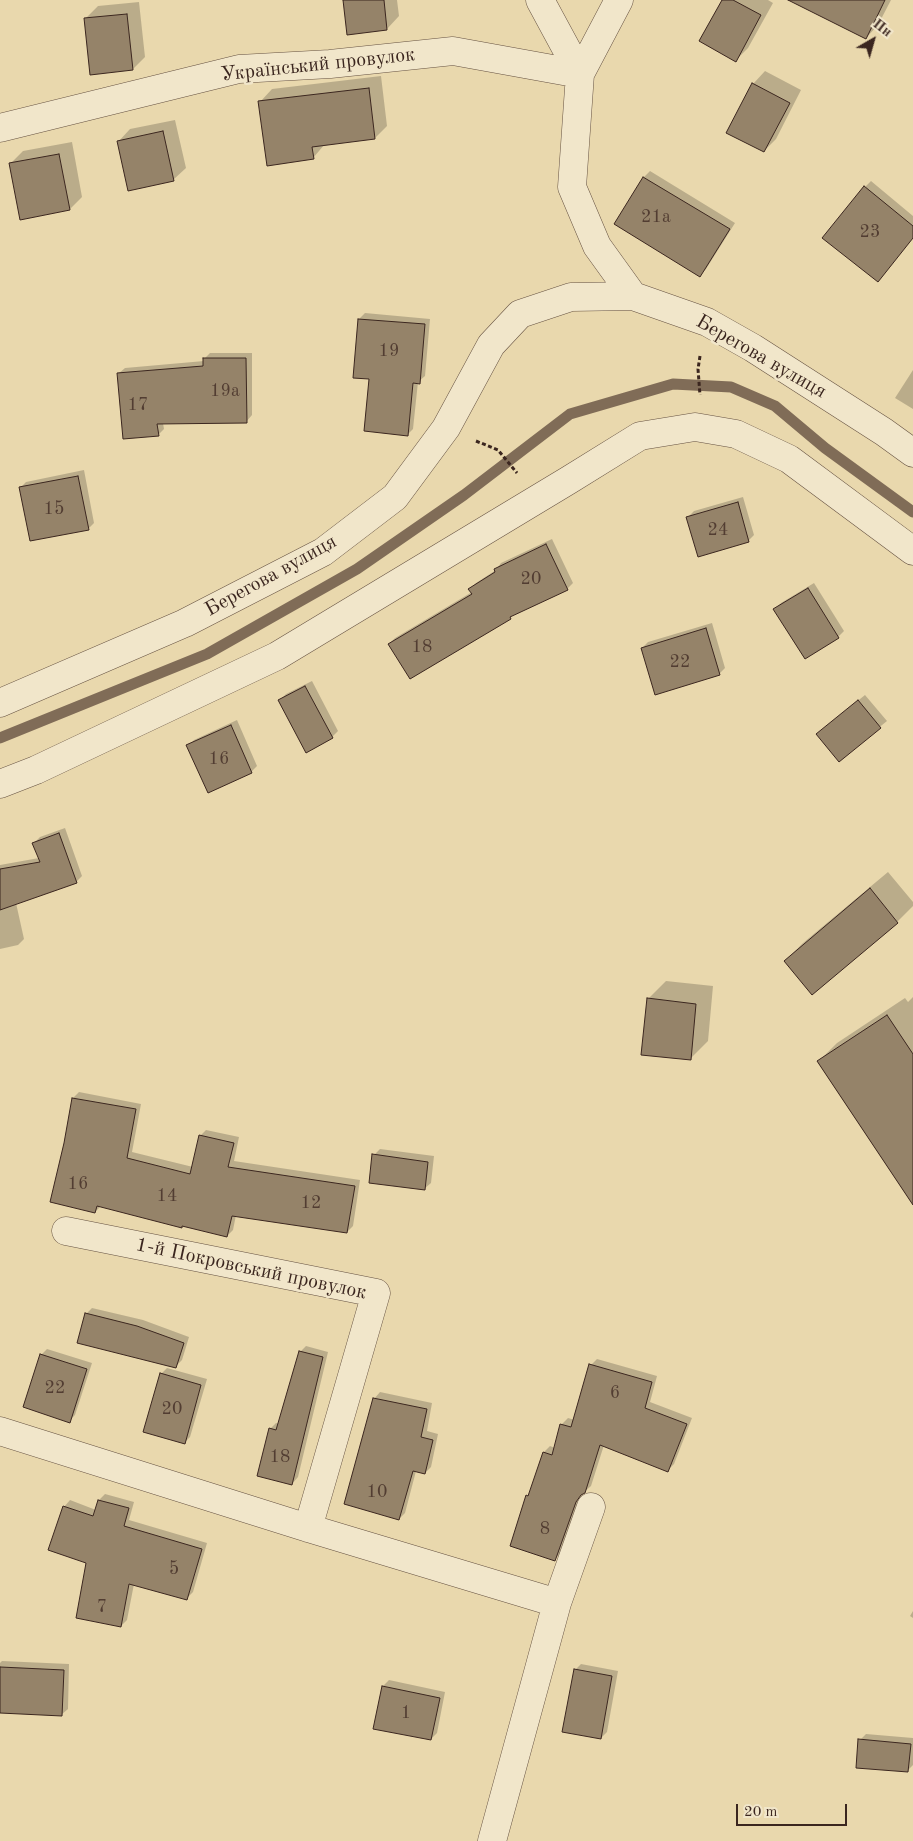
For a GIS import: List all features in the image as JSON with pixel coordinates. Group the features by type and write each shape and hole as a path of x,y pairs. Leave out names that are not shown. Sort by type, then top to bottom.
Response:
{"street":[{"path":"540,0 580,74"},
{"path":"619,0 580,74 572,187 598,246 633,296"},
{"name":"Український провулок","path":"0,128 239,68 330,64 453,51 580,74"},
{"name":"Берегова вулиця","path":"0,703 185,623 323,552 395,497 446,428 490,345 520,314 571,297 633,296 707,322 802,379 913,453"},
{"path":"0,784 36,770 277,656 640,436 695,427 736,434 789,459 913,551"},
{"name":"1-й Покровський провулок","path":"66,1231 376,1293 308,1528"},
{"path":"0,1431 308,1528 557,1603"},
{"path":"492,1841 557,1603 591,1507"}],"path":[{"path":"698,368 701,396"},
{"path":"498,450 515,471"}],"building":[{"path":"343,0 384,0 387,30 347,35"},
{"path":"722,0 733,0 761,15 736,62 699,41"},
{"path":"788,0 885,0 866,39"},
{"path":"127,14 133,70 90,75 84,18"},
{"path":"752,83 790,103 764,152 726,133"},
{"path":"369,88 375,139 312,147 314,159 267,166 258,101"},
{"path":"163,131 174,181 128,191 117,141"},
{"path":"59,154 70,210 20,220 9,163"},
{"path":"643,177 730,229 700,277 614,224"},
{"path":"864,186 913,226 913,238 878,282 822,238"},
{"path":"358,319 425,324 420,384 413,383 408,436 364,431 369,379 353,378"},
{"path":"203,358 246,358 247,423 157,424 159,436 123,439 117,373 203,366"},
{"path":"78,476 89,530 30,541 19,487"},
{"path":"738,502 749,542 698,557 686,517"},
{"path":"546,544 568,590 510,617 511,619 410,679 388,644 472,594 468,589 495,572 494,569"},
{"path":"808,588 839,638 805,659 773,609"},
{"path":"706,628 720,675 655,695 641,648"},
{"path":"305,686 333,738 306,753 278,700"},
{"path":"858,700 881,728 839,762 816,734"},
{"path":"231,725 252,773 208,793 186,745"},
{"path":"59,833 77,883 0,910 0,869 40,862 32,843"},
{"path":"870,888 898,923 812,995 784,961"},
{"path":"647,998 696,1004 691,1060 641,1055"},
{"path":"887,1015 913,1054 913,1205 817,1061"},
{"path":"72,1098 136,1109 127,1158 190,1174 199,1135 234,1143 228,1167 355,1186 347,1233 232,1216 227,1237 182,1226 182,1228 97,1206 95,1213 50,1202"},
{"path":"372,1154 428,1162 425,1190 369,1183"},
{"path":"85,1313 137,1326 184,1343 176,1368 77,1343"},
{"path":"299,1351 323,1357 292,1485 257,1476 269,1428 276,1430"},
{"path":"40,1354 87,1369 70,1423 23,1407"},
{"path":"589,1364 652,1382 645,1408 687,1424 668,1472 600,1445 585,1493 576,1502 555,1561 510,1546 526,1495 528,1496 543,1452 552,1455 560,1424 571,1427"},
{"path":"160,1373 201,1385 185,1444 143,1432"},
{"path":"373,1398 427,1409 421,1437 433,1440 425,1474 413,1471 399,1520 344,1504"},
{"path":"98,1500 129,1508 124,1526 202,1549 187,1600 129,1584 121,1627 76,1618 86,1563 48,1550 63,1506 93,1516"},
{"path":"0,1667 64,1670 62,1716 0,1713"},
{"path":"574,1669 612,1676 601,1739 562,1732"},
{"path":"382,1686 440,1698 431,1740 373,1729"},
{"path":"858,1739 911,1744 908,1772 856,1768"}],"waterway":[{"path":"0,738 207,654 357,569 464,495 570,414 673,384 731,387 775,406 825,448 913,512"}]}
